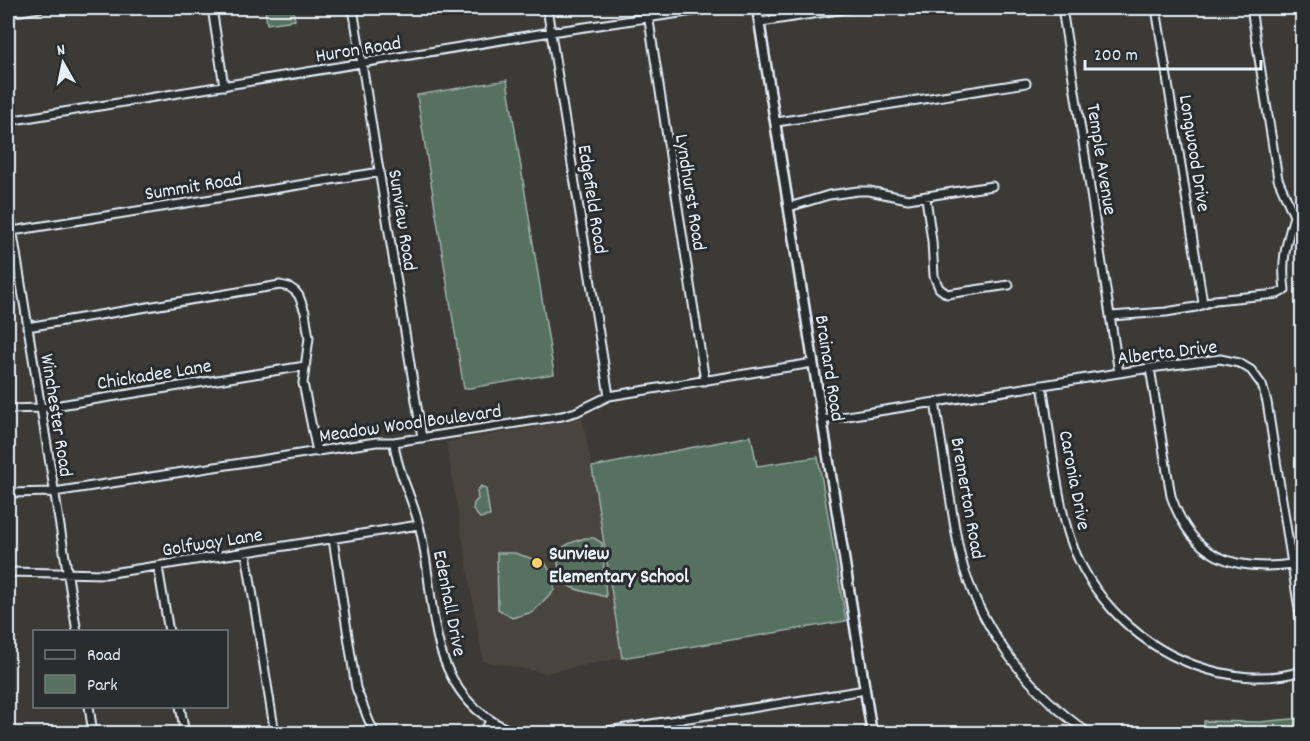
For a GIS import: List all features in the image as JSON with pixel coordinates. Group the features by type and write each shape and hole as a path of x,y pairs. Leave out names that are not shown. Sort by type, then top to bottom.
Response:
{"main road":[{"name":"Brainard Road","path":"757,8 777,122 872,734"}],"street":[{"path":"8,13 40,8"},
{"path":"212,8 224,86"},
{"name":"Sunview Road","path":"353,8 422,438"},
{"name":"Edgefield Road","path":"547,8 609,396"},
{"name":"Lyndhurst Road","path":"647,8 705,381"},
{"name":"Huron Road","path":"8,121 550,32 714,8"},
{"path":"761,22 851,8"},
{"name":"Temple Avenue","path":"1062,8 1119,373"},
{"name":"Longwood Drive","path":"1156,8 1203,303"},
{"path":"1111,316 1166,312 1237,297 1276,294 1285,290 1282,270 1294,216 1278,178 1251,8"},
{"path":"777,122 1026,83"},
{"name":"Summit Road","path":"12,231 380,172"},
{"path":"789,207 829,195 858,191 869,191 908,200 992,186"},
{"path":"926,198 934,276 939,288 947,294 1009,285"},
{"name":"Winchester Road","path":"8,203 77,630"},
{"path":"1294,216 1302,220"},
{"path":"27,327 280,285 290,286 303,304 309,338 303,383 318,452"},
{"name":"Alberta Drive","path":"822,420 1220,358 1239,363 1251,370 1262,385 1267,402 1302,629"},
{"name":"Meadow Wood Boulevard","path":"8,493 54,492 376,442 394,442 562,417 609,396 813,363"},
{"name":"Chickadee Lane","path":"8,409 40,408 305,366"},
{"path":"1150,368 1172,496 1178,516 1191,535 1208,550 1226,561 1269,567 1292,564"},
{"name":"Caronia Drive","path":"1042,385 1065,521 1082,569 1113,612 1153,645 1183,661 1210,670 1242,676 1270,677 1288,675 1302,669"},
{"name":"Bremerton Road","path":"935,402 957,540 964,568 978,604 998,640 1021,672 1045,698 1090,734"},
{"name":"Edenhall Drive","path":"394,442 396,458 419,525 441,654 449,675 468,701 490,722 524,734"},
{"name":"Golfway Lane","path":"8,572 105,574 419,525"},
{"path":"333,539 356,688 375,734"},
{"path":"246,553 275,734"},
{"path":"158,567 168,630"},
{"path":"588,734 865,690"},
{"path":"89,708 93,734"},
{"path":"180,708 184,734"},
{"path":"483,734 490,722"}],"shaded area":[{"name":"Sunview Elementary School","path":"582,416 622,658 546,673 483,661 446,442 565,422"}],"green space":[{"path":"265,8 293,8 295,20 267,24"},
{"path":"507,80 554,374 464,389 417,95"},
{"path":"751,436 757,466 818,457 846,621 622,658 592,467"},
{"path":"481,486 486,489 490,516 480,518 473,510 474,503 478,499 477,491"},
{"path":"585,538 594,538 602,543 606,597 569,586 560,571 558,556 563,547"},
{"path":"497,553 515,553 545,563 555,579 554,590 533,612 512,618 498,609"},
{"path":"1302,718 1302,733 1204,733 1204,721 1259,722"}],"place":[{"name":"Sunview Elementary School","path":"537,563"}]}
